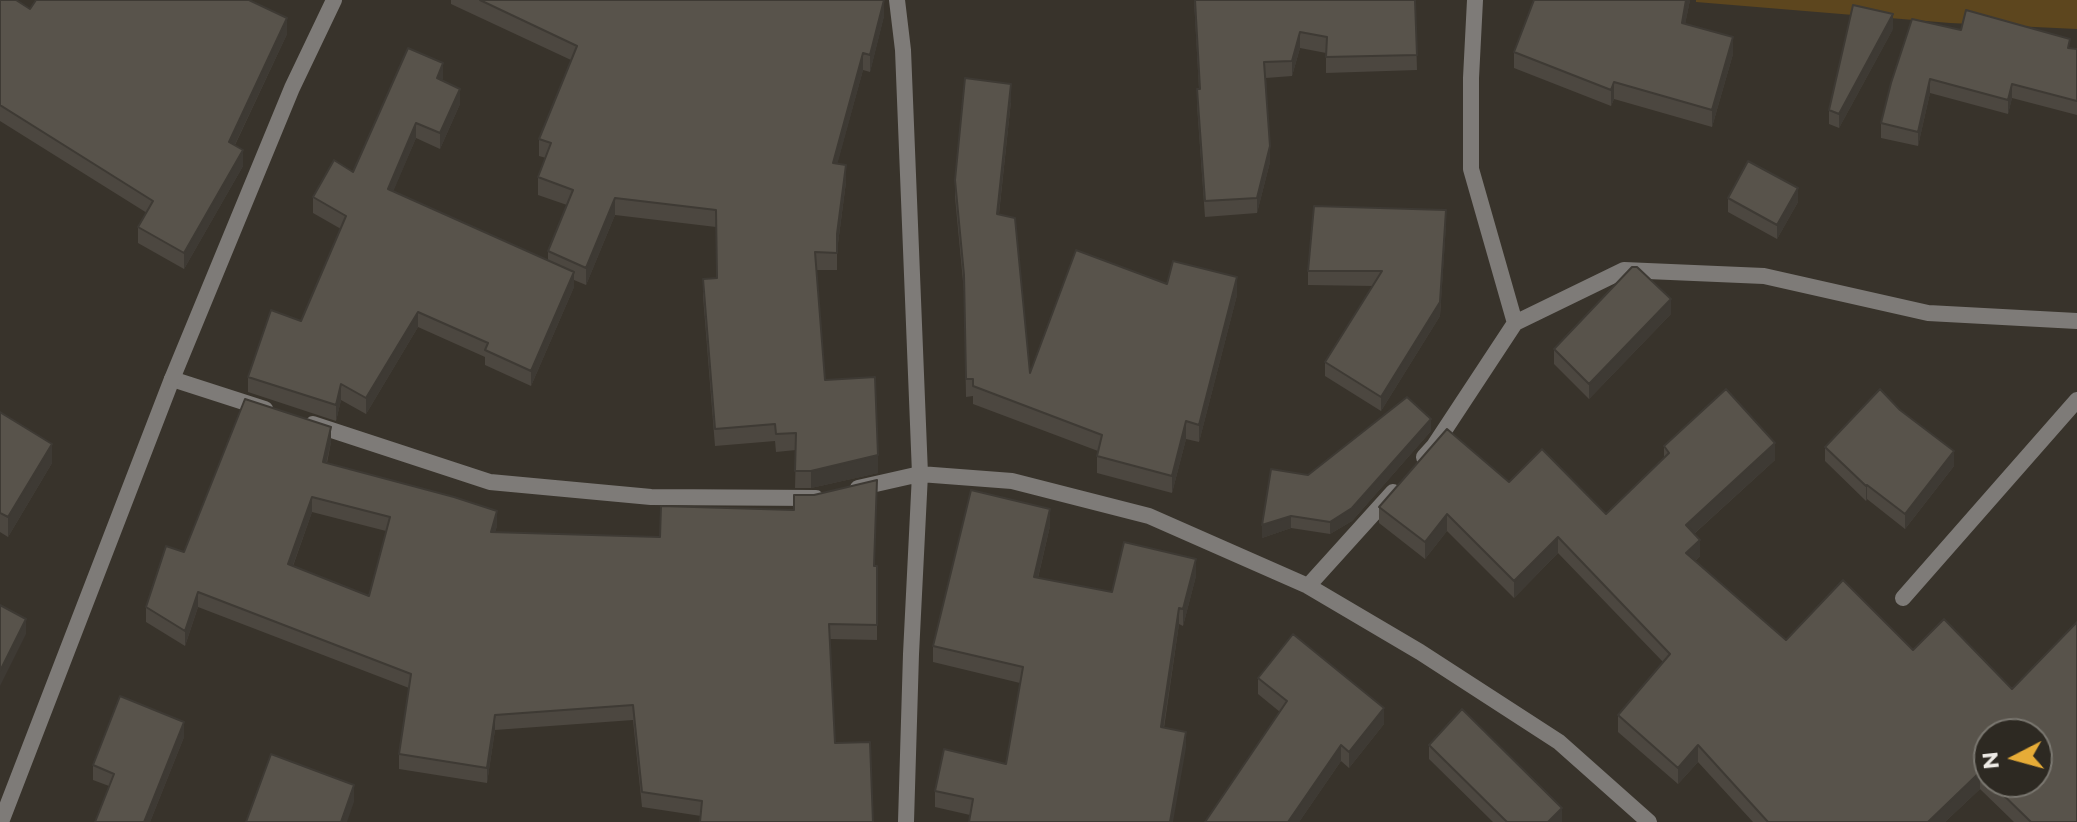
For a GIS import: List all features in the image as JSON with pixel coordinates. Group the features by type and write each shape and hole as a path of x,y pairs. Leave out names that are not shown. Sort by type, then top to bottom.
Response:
{"street":[{"path":"0,822 172,379 292,88 334,0"},
{"path":"897,0 903,50 920,474 906,822"},
{"path":"1475,0 1471,169 1515,323"},
{"path":"1308,586 1434,446 1515,323 1624,270 1764,276 1928,313 2077,321"},
{"path":"172,379 490,482 651,497 812,499 920,474 1012,481 1149,516 1308,586 1420,652 1559,742 1649,822"},
{"path":"1903,598 2077,400"}],"shaded area":[{"path":"1696,0 2077,0 2077,29 1950,23"}],"building":[{"path":"0,0 16,0 30,9 36,0 249,0 287,18 229,142 243,150 184,253 138,227 153,201 0,105"},
{"path":"480,0 884,0 870,55 863,53 833,163 846,165 837,253 815,252 825,380 875,377 878,455 811,471 795,471 796,433 776,434 775,424 715,429 703,279 717,278 716,210 615,198 586,268 548,251 573,190 538,177 551,143 539,139 577,46"},
{"path":"1195,0 1415,0 1417,55 1326,57 1327,37 1300,32 1292,61 1264,62 1270,146 1257,198 1205,201 1197,89 1200,89"},
{"path":"1534,0 1686,0 1682,23 1733,37 1712,110 1614,82 1611,90 1514,52"},
{"path":"1853,5 1893,14 1839,114 1829,110"},
{"path":"1966,10 2070,39 2068,48 2077,49 2077,101 2012,84 2008,100 1930,79 1918,132 1881,123 1912,19 1961,30"},
{"path":"408,48 443,63 437,78 460,89 440,133 416,123 388,189 574,272 531,371 485,350 488,343 418,312 366,398 341,384 336,405 248,377 271,310 301,321 346,216 313,197 334,160 353,172"},
{"path":"965,78 1011,84 997,214 1015,218 1030,373 1076,250 1167,284 1173,261 1237,277 1199,425 1186,421 1172,476 1097,456 1102,435 973,386 973,379 966,379 964,275 955,180"},
{"path":"1748,161 1798,188 1777,225 1728,198"},
{"path":"1314,206 1446,210 1440,302 1381,397 1325,362 1382,271 1308,271"},
{"path":"1632,267 1637,267 1671,299 1589,384 1554,349"},
{"path":"1726,389 1775,443 1686,525 1700,540 1686,553 1786,640 1843,580 1913,650 1944,619 2012,689 2077,622 2077,822 2031,822 2006,798 2053,798 2053,718 1973,718 1973,779 1928,822 1768,822 1698,745 1678,768 1618,715 1670,654 1558,537 1514,581 1447,514 1425,542 1379,507 1447,429 1509,482 1542,449 1606,514 1669,453 1664,446"},
{"path":"1880,389 1900,410 1954,451 1905,514 1866,486 1825,447"},
{"path":"1407,397 1431,419 1352,508 1330,522 1291,516 1262,525 1271,469 1308,475"},
{"path":"245,399 331,427 323,462 497,511 491,532 660,537 661,506 794,510 794,495 814,495 877,480 874,566 877,566 877,625 829,624 835,743 870,742 873,822 700,822 702,801 642,792 633,705 495,715 487,768 399,754 411,674 198,592 185,631 146,607 166,546 184,552","holes":["312,497 390,517 369,596 288,564"]},
{"path":"0,412 52,444 8,517 0,513"},
{"path":"971,490 1050,509 1034,577 1112,592 1124,542 1196,559 1183,609 1179,608 1161,727 1186,732 1170,822 969,822 973,799 935,791 944,749 1006,764 1023,667 933,646"},
{"path":"0,605 26,619 0,671"},
{"path":"1293,634 1384,708 1349,752 1341,745 1288,822 1205,822 1287,701 1258,678"},
{"path":"120,696 184,722 144,822 95,822 114,774 93,765"},
{"path":"1462,709 1562,808 1548,822 1507,822 1429,745"},
{"path":"271,754 354,785 341,822 246,822"}]}
